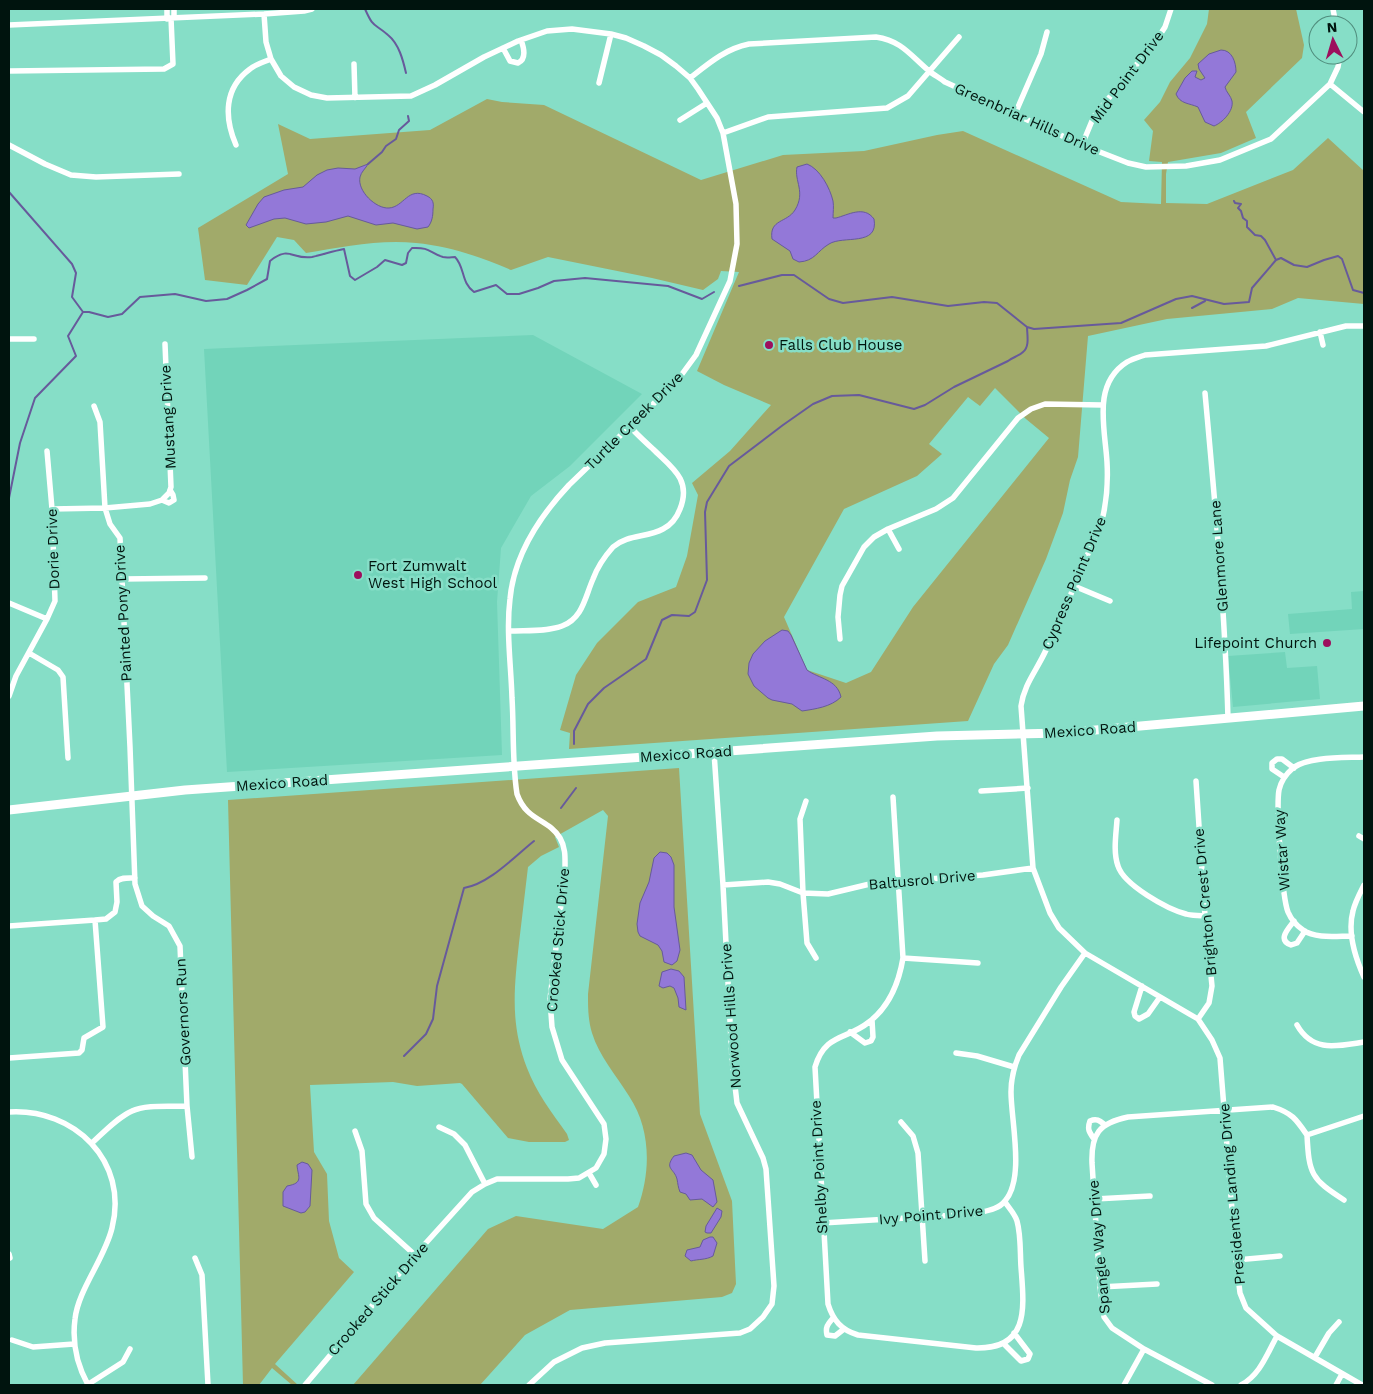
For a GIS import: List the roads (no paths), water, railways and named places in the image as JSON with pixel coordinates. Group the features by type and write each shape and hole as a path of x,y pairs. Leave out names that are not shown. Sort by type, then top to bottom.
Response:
{"main road":[{"name":"Mexico Road","path":"9,810 132,795 937,736 1072,732 1364,706"}],"street":[{"path":"167,9 171,18"},
{"path":"9,71 164,69 173,64 171,18 174,9"},
{"path":"9,25 264,14 312,9"},
{"name":"Mid Point Drive","path":"1082,145 1094,116 1156,41 1170,9"},
{"name":"Turtle Creek Drive","path":"264,14 266,42 271,59 282,76 294,87 312,95 326,98 411,96 502,48 547,31 572,29 611,34 626,38 661,55 690,78 717,118 723,133 736,204 737,244 730,281 693,360 677,382 556,499 530,538 520,560 510,597 509,631 515,766"},
{"path":"1015,114 1041,54 1047,32"},
{"path":"599,83 611,34"},
{"name":"Greenbriar Hills Drive","path":"690,78 723,52 735,47 775,42 819,42 876,37 896,42 929,71 945,82 1082,145 1128,163 1146,166 1186,166 1209,163 1271,140 1330,84 1338,65"},
{"path":"723,133 768,117 888,108 908,96 960,37"},
{"path":"502,48 510,61 518,63 524,57 521,40"},
{"path":"236,145 230,131 229,96 237,80 251,67 271,59"},
{"path":"354,64 355,98"},
{"path":"1330,84 1364,112"},
{"path":"680,120 707,103"},
{"path":"9,145 71,175 96,177 179,174"},
{"name":"Cypress Point Drive","path":"1024,734 1021,706 1026,686 1044,654 1074,586 1105,506 1107,463 1102,405 1106,389 1114,374 1127,362 1145,355 1266,346 1346,326 1364,326"},
{"path":"1320,332 1323,344"},
{"path":"9,339 34,339"},
{"name":"Mustang Drive","path":"52,509 105,508 150,504 162,500 170,490 165,344"},
{"name":"Glenmore Lane","path":"1205,393 1224,617 1228,719"},
{"path":"840,638 838,604 842,586 864,547 874,537 888,529 936,509 953,498 1018,418 1031,409 1045,404 1102,405"},
{"name":"Painted Pony Drive","path":"94,406 100,422 105,508 110,524 120,538 132,795"},
{"path":"509,631 553,628 575,618 584,605 593,578 602,561 614,547 630,537 662,530 676,517 684,495 682,482 677,472 630,428"},
{"name":"Dorie Drive","path":"9,696 16,676 55,601 52,509 46,451"},
{"path":"888,529 899,549"},
{"path":"123,580 205,578"},
{"path":"1074,586 1110,601"},
{"path":"9,603 47,619"},
{"path":"29,654 58,670 63,677 68,758"},
{"name":"Presidents Landing Drive","path":"1024,734 1033,868 1040,890 1054,920 1059,928 1085,953 1198,1019 1212,1040 1220,1058 1236,1260 1240,1293 1246,1308 1277,1336 1362,1385"},
{"name":"Norwood Hills Drive","path":"531,1385 554,1362 577,1350 605,1343 740,1333 757,1324 772,1304 774,1286 766,1169 763,1158 737,1103 732,1067 714,752"},
{"path":"1294,768 1282,759 1272,763 1272,769 1284,777 1294,768 1309,761 1364,757"},
{"name":"Crooked Stick Drive","path":"305,1385 472,1192 497,1179 568,1180 579,1178 596,1168 604,1154 606,1139 604,1124 562,1060 552,1028 551,984 565,870 565,853 560,837 549,826 530,814 520,803 515,766"},
{"name":"Wistar Way","path":"1284,777 1279,790 1278,804 1286,906 1288,914 1305,931"},
{"name":"Brighton Crest Drive","path":"1196,780 1205,916 1212,986 1209,1003 1198,1019"},
{"path":"980,791 1028,788"},
{"name":"Governors Run","path":"132,795 137,895 142,906 169,926 180,946 187,1106 192,1157"},
{"name":"Shelby Point Drive","path":"893,798 903,958 897,985 884,1007 872,1020 826,1046 817,1058 814,1067 828,1304 833,1318 844,1329 858,1335 976,1348 990,1348 1004,1344"},
{"path":"806,801 800,819 803,893 807,943 816,958"},
{"path":"1116,820 1116,857 1118,867 1126,879 1171,908 1187,915 1205,916"},
{"name":"Baltusrol Drive","path":"723,885 755,882 775,883 803,893 828,894 874,882 898,882 983,875 1033,868"},
{"path":"9,926 106,919 115,912 117,902 116,882 119,879 135,878"},
{"path":"1364,885 1352,911 1352,936 1356,960 1364,977"},
{"path":"9,1058 79,1052 82,1050 84,1038 103,1028 95,920"},
{"path":"1294,921 1284,935 1284,940 1287,944 1297,943 1305,931 1317,935 1352,936"},
{"name":"Ivy Point Drive","path":"822,1223 974,1214 992,1210 1005,1202 1016,1175 1011,1091 1014,1067 1019,1055 1051,1002 1085,953"},
{"path":"903,958 978,963"},
{"path":"1142,986 1134,1012 1135,1016 1139,1019 1148,1014 1160,997"},
{"name":"Shelby Point Drive","path":"850,1032 865,1043 871,1041 873,1037 872,1020"},
{"path":"1297,1025 1302,1034 1318,1044 1327,1046 1364,1042"},
{"path":"956,1053 977,1056 1014,1067"},
{"path":"92,1143 134,1110 187,1106"},
{"name":"Spangle Way Drive","path":"1212,1385 1144,1349 1112,1328 1104,1318 1100,1287 1092,1150 1094,1138 1089,1132 1088,1126 1090,1121 1098,1120 1105,1125 1128,1117 1273,1107 1292,1115 1307,1136"},
{"path":"9,1112 35,1112 56,1118 72,1126 92,1143 108,1170 115,1197 115,1210 109,1240 77,1310 75,1319 74,1344 78,1364 87,1385 123,1362 130,1349"},
{"path":"1344,1200 1323,1187 1314,1177 1308,1160 1307,1136 1364,1116"},
{"path":"901,1122 913,1136 918,1153 925,1260"},
{"path":"1094,1138 1105,1125"},
{"path":"438,1127 454,1134 465,1145 485,1184"},
{"path":"355,1131 362,1150 366,1204 369,1212 415,1256"},
{"path":"588,1173 596,1185"},
{"path":"1095,1199 1150,1196"},
{"path":"1005,1202 1015,1215 1018,1228 1024,1304 1022,1319 1014,1333 1004,1344 1021,1361 1028,1359 1030,1354 1014,1333"},
{"path":"1236,1260 1280,1256"},
{"path":"195,1258 202,1275 208,1385"},
{"path":"1100,1287 1157,1284"},
{"name":"Shelby Point Drive","path":"833,1318 826,1330 827,1335 835,1336 844,1329"},
{"path":"1314,1358 1329,1333 1339,1322"},
{"path":"1242,1385 1258,1372 1277,1336"},
{"path":"12,1340 33,1347 74,1344"},
{"path":"1124,1385 1144,1349"},
{"path":"1336,1385 1342,1374"}],"waterway":[{"path":"365,9 372,23 395,43 406,73"},
{"path":"368,164 396,139 399,130 409,121 408,116"},
{"path":"9,192 72,264 76,273 72,297 83,312"},
{"path":"1234,201 1241,204 1238,208 1243,218 1247,221 1247,227 1255,235 1261,236 1265,240 1276,260"},
{"path":"83,312 108,317 122,314 140,297 175,294 206,301 227,299 267,279 270,261 277,256 287,253 300,257 312,257 344,249 350,276 355,280 385,260 402,265 406,263 408,253 412,248 418,248 426,249 443,257 455,257 467,284 474,292 496,285 507,294 519,294 554,281 585,278 668,286 702,299 714,292"},
{"path":"739,286 782,275 794,275 829,299 843,303 892,297 948,306 984,302 997,303 1027,327 1034,329 1121,323 1176,299 1192,296 1224,304 1249,302 1252,288 1276,260 1281,258 1294,265 1307,267 1338,256 1342,259 1353,290 1364,293"},
{"path":"1192,308 1205,301"},
{"path":"9,498 20,443 35,398 76,356 68,336 83,312"},
{"path":"574,744 574,731 588,704 604,688 646,659 662,620 672,615 689,616 695,612 707,580 705,512 707,502 729,466 813,404 832,396 859,395 914,409 925,405 954,387 1008,361 1025,350 1028,337 1027,327"},
{"path":"561,808 576,788"},
{"path":"404,1056 426,1034 433,1019 437,986 464,888 492,876 534,841"}],"place":[{"name":"Falls Club House","path":"769,345"},
{"name":"Fort Zumwalt West High School","path":"358,575"},
{"name":"Lifepoint Church","path":"1327,643"}]}
